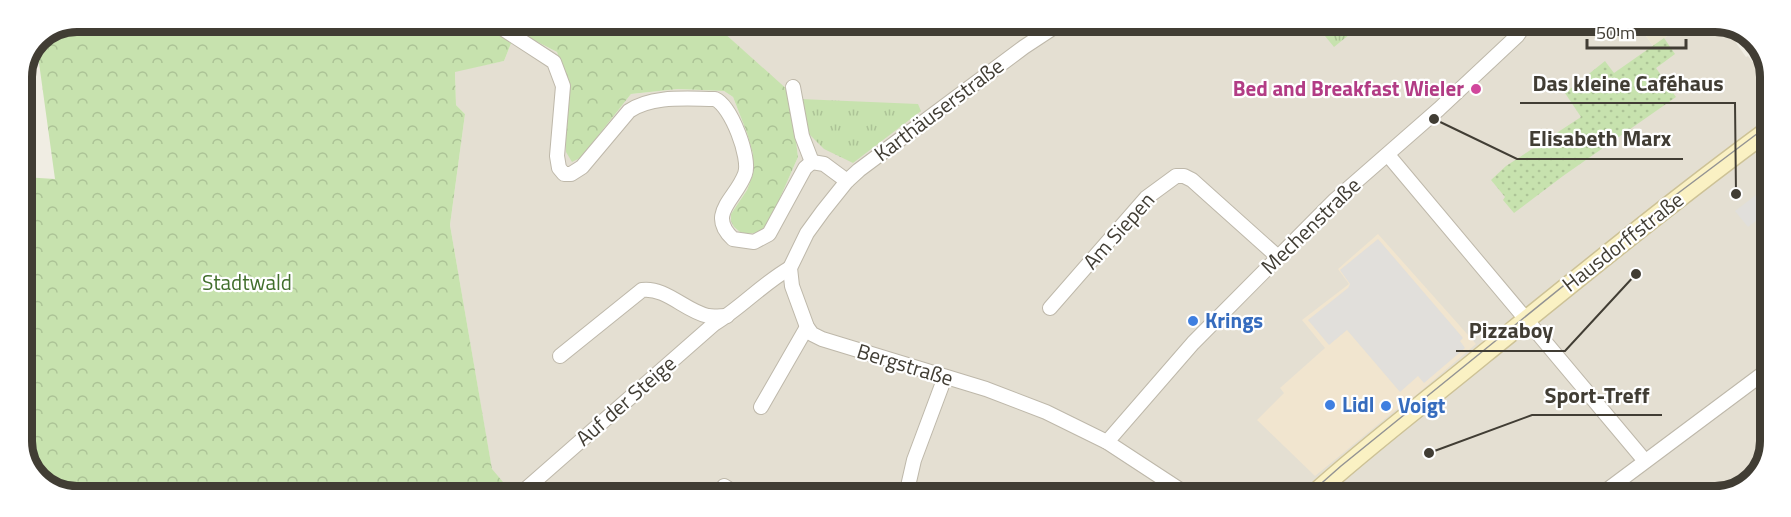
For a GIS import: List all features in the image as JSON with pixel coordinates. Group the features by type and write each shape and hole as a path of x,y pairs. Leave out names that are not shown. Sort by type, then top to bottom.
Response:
{"main road":[{"name":"Hausdorffstraße","path":"1323,486 1673,201 1759,137"}],"street":[{"path":"506,31 554,62 563,86 557,156 559,168 564,174 571,174 582,167 629,111 638,105 663,100 715,99 721,101 738,133 746,166 745,174 722,212 721,220 723,227 733,239 754,242 769,234 805,168 812,162"},
{"name":"Karthäuserstraße","path":"847,181 955,97 1048,31"},
{"name":"Mechenstraße","path":"1107,442 1193,343 1335,200 1388,155 1520,31"},
{"path":"793,87 802,136 812,162"},
{"path":"1388,155 1645,461"},
{"path":"761,407 807,327 792,286 790,268 807,233 847,181 824,164 812,162"},
{"name":"Am Siepen","path":"1050,308 1146,198 1176,176 1184,176 1192,180 1278,257"},
{"name":"Auf der Steige","path":"529,486 714,324 771,279 790,268"},
{"path":"560,356 642,290 649,289 658,292 707,316 727,316"},
{"name":"Bergstraße","path":"807,327 812,334 822,339 986,390 1046,412 1107,442 1174,486"},
{"path":"1612,486 1760,375"},
{"path":"908,486 914,460 945,377"}],"shaded area":[{"path":"516,31 557,52 566,81 566,152 584,156 631,94 678,89 724,91 733,97 753,154 753,174 747,190 731,214 734,227 747,234 773,214 798,157 790,93 722,31 1643,31 1653,46 1675,31 1726,33 1731,35 1746,57 1748,56 1758,70 1759,74 1760,440 1755,460 1742,476 1729,483 1714,486 506,486 492,470 450,225 465,114 456,105 455,71 504,61"},
{"path":"1643,31 1675,31 1653,46"},
{"path":"1759,192 1759,218 1748,227 1735,211"},
{"path":"1378,234 1476,344 1315,476 1257,420 1284,393 1280,388 1325,348 1302,320 1349,284 1338,269"},
{"path":"1378,239 1463,338 1460,341 1465,348 1424,383 1418,376 1400,392 1347,330 1329,345 1308,320 1348,288 1350,284 1340,270"}],"green space":[{"name":"Stadtwald","path":"516,31 504,61 455,72 456,105 465,114 450,225 492,469 506,486 77,486 52,478 38,463 32,443 31,178 55,179 38,54 52,39 68,32"},
{"name":"Stadtwald","path":"516,31 722,31 790,92 798,157 767,224 760,232 747,234 740,232 731,221 731,214 747,190 753,174 753,154 733,97 724,91 678,89 631,94 584,156 572,162 566,152 566,81 557,52"},
{"path":"1331,31 1354,31 1334,47 1325,36"},
{"path":"1664,38 1675,54 1656,68 1676,97 1514,213 1491,180 1506,166 1581,117 1565,93 1605,61 1614,73"},
{"path":"800,99 918,104 921,111 853,163 824,149 806,131"}],"tram line":[{"path":"1318,486 1673,197 1759,132"}],"place":[{"name":"Bed and Breakfast Wieler","path":"1476,89"},
{"name":"Elisabeth Marx","path":"1434,119"},
{"name":"Das kleine Caféhaus","path":"1736,194"},
{"name":"Pizzaboy","path":"1636,274"},
{"name":"Krings","path":"1193,321"},
{"name":"Lidl","path":"1330,405"},
{"name":"Voigt","path":"1386,406"},
{"name":"Sport-Treff","path":"1429,453"}]}
